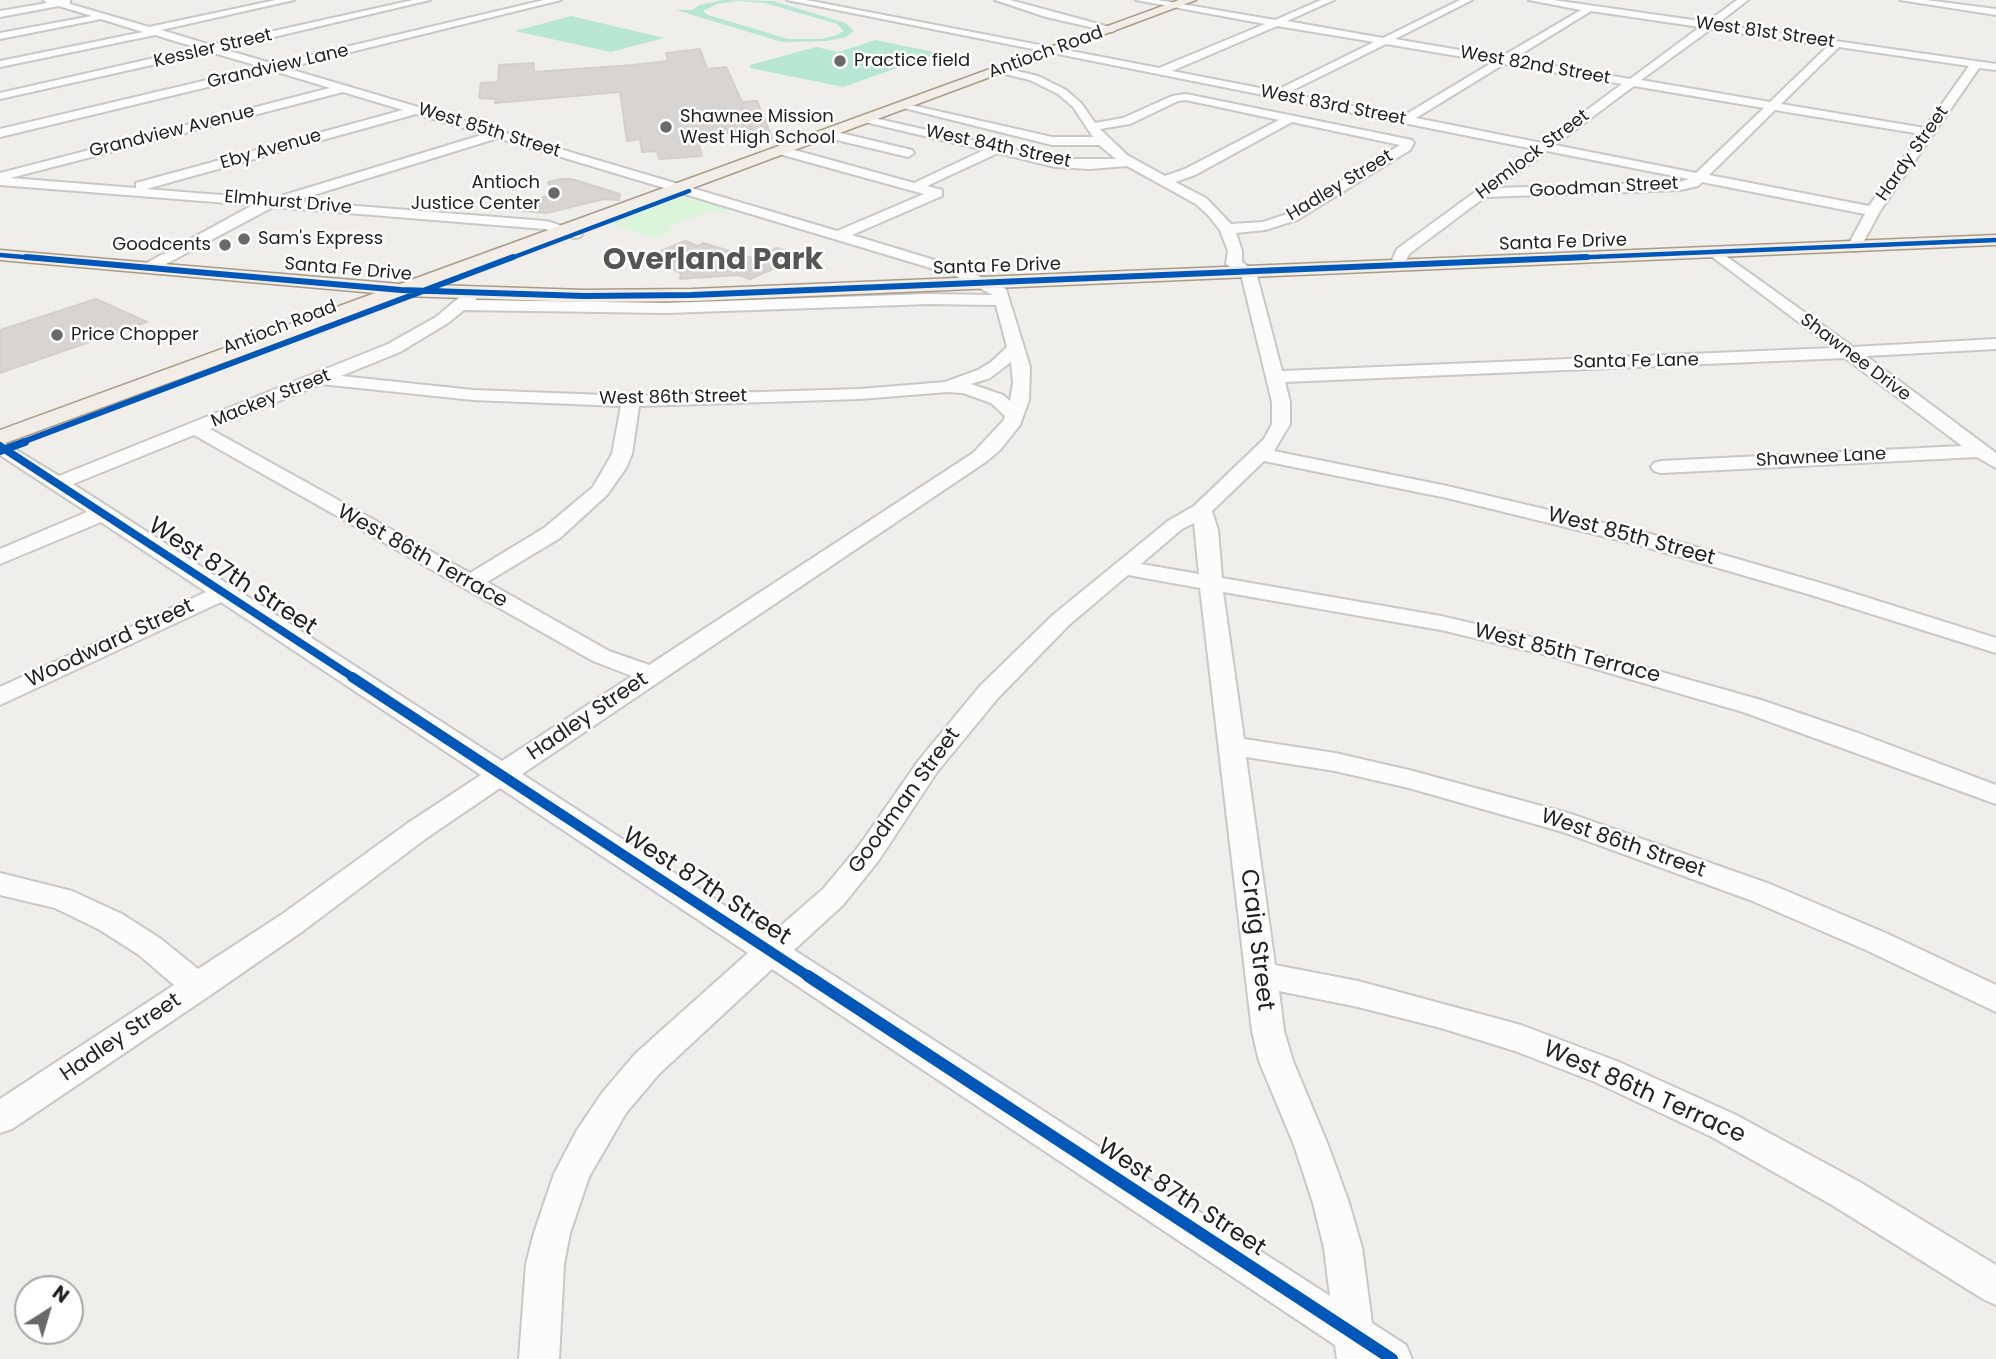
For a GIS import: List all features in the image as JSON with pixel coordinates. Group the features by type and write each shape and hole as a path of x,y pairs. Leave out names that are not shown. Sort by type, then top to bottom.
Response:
{"main road":[{"name":"Antioch Road","path":"1,446 401,290 776,158 783,151 869,118 1190,0"},
{"name":"Antioch Road","path":"1,446 421,291 568,232"},
{"name":"Santa Fe Drive","path":"0,255 421,291 467,299 692,295 945,285 993,291 1242,261 1398,265 1996,240"}],"street":[{"path":"0,15 54,2 78,0"},
{"path":"0,64 289,0"},
{"name":"Kessler Street","path":"0,96 425,0"},
{"name":"Grandview Lane","path":"0,133 556,0"},
{"name":"West 83rd Street","path":"793,0 1873,211"},
{"path":"1000,0 1046,15 1112,29"},
{"name":"West 82nd Street","path":"1141,0 1928,132"},
{"path":"1160,72 1329,0"},
{"path":"1277,94 1466,0"},
{"name":"West 81st Street","path":"1534,0 1996,67"},
{"name":"Hemlock Street","path":"1398,265 1402,252 1743,0"},
{"path":"1905,0 1996,12"},
{"name":"West 85th Street","path":"54,2 960,272 993,291"},
{"path":"1404,120 1590,8"},
{"path":"0,36 104,16"},
{"name":"Goodman Street","path":"1483,193 1680,186 1700,178 1836,44"},
{"name":"Hardy Street","path":"1854,247 1873,211 1976,64"},
{"path":"1000,70 1034,78 1055,87 1077,105 1102,141 1128,162 1201,201 1227,229"},
{"name":"Grandview Avenue","path":"0,179 344,88"},
{"name":"West 83rd Street","path":"1092,127 1126,121 1186,97 1367,133"},
{"path":"902,106 1052,141 1102,141"},
{"name":"Eby Avenue","path":"125,191 417,109"},
{"name":"West 84th Street","path":"869,118 1072,164 1128,162"},
{"path":"1164,181 1190,172 1291,118"},
{"name":"Hadley Street","path":"1227,229 1265,226 1292,218 1406,147 1408,143 1367,133"},
{"path":"146,269 246,213 500,134"},
{"path":"828,134 908,153"},
{"path":"915,187 998,149"},
{"path":"783,151 937,193 838,236"},
{"name":"Elmhurst Drive","path":"0,179 533,224 568,232"},
{"name":"Goodman Street","path":"539,1359 545,1264 549,1243 561,1203 589,1141 614,1103 647,1064 833,897 869,853 928,766 989,692 1055,627 1175,525 1201,510 1272,442 1283,415 1275,377 1242,261 1227,229"},
{"name":"Shawnee Drive","path":"1716,253 1988,456"},
{"path":"929,264 942,273 945,285"},
{"path":"467,299 666,308 929,299 993,291"},
{"name":"Hadley Street","path":"0,1118 292,923 418,830 980,457 1008,428 1015,415 1022,383 1021,367 993,291"},
{"name":"Mackey Street","path":"56,484 323,379 416,337 467,299"},
{"name":"Santa Fe Lane","path":"1275,377 1996,344"},
{"path":"947,387 984,374 997,366 1014,349"},
{"name":"West 86th Street","path":"323,379 473,395 631,401 860,394 947,387 965,388 997,399 1015,415"},
{"path":"470,583 552,533 600,491 622,454 631,401"},
{"name":"West 86th Terrace","path":"197,429 601,656 652,675"},
{"name":"West 87th Street","path":"1,446 772,953 1356,1347 1392,1359"},
{"name":"West 85th Street","path":"1259,454 1459,495 1634,537 1816,589 1996,646"},
{"name":"Shawnee Lane","path":"1661,467 1988,456"},
{"name":"Craig Street","path":"1201,510 1207,530 1211,584 1268,1031 1276,1061 1311,1145 1343,1248 1356,1347"},
{"path":"0,557 101,514"},
{"name":"West 85th Terrace","path":"1124,568 1441,623 1632,670 1837,735 1996,795"},
{"name":"Woodward Street","path":"0,697 161,619 222,593"},
{"name":"West 86th Street","path":"1231,746 1335,762 1409,779 1571,824 1760,892 1877,942 1996,999"},
{"path":"0,884 62,899 111,922 150,947 198,987"},
{"name":"West 86th Terrace","path":"1261,975 1358,994 1441,1015 1521,1039 1606,1072 1724,1126 1821,1179 1996,1286"}],"green space":[{"path":"723,0 773,1 846,23 854,31 846,37 827,41 782,42 676,10 693,10 699,5","holes":["738,1 765,3 837,24 844,31 821,39 788,39 708,15 703,11 717,4"]},
{"path":"571,16 664,38 611,52 515,31"},
{"name":"Practice field","path":"875,40 939,53 843,87 750,68 750,65 816,47 839,52"},
{"path":"684,197 732,209 721,213 711,211 668,227 673,230 653,238 610,223"}],"building":[{"name":"Shawnee Mission West High School","path":"700,49 707,69 726,67 742,102 757,101 772,138 740,140 738,132 697,136 702,156 659,159 657,151 642,152 640,139 627,141 620,92 495,103 496,99 479,98 481,83 498,82 499,65 534,63 534,72 633,65 668,61 666,53"},
{"path":"572,179 620,194 619,200 604,199 547,213 508,210 554,194 548,182"},
{"path":"685,241 698,246 703,243 752,258 777,248 802,256 750,279 738,275 680,279 681,273 666,266 661,251"},
{"name":"Price Chopper","path":"96,299 147,322 0,373 0,330"}],"cycle path":[{"path":"0,451 689,191"},
{"path":"0,255 401,290 584,296 692,295 1996,240"},
{"path":"0,446 1392,1359"}],"place":[{"name":"Practice field","path":"840,61"},
{"name":"Shawnee Mission West High School","path":"666,127"},
{"name":"Antioch Justice Center","path":"554,193"},
{"name":"Sam's Express","path":"244,239"},
{"name":"Goodcents","path":"225,245"},
{"name":"Price Chopper","path":"57,335"}],"district":[{"name":"Overland Park","path":"713,261"}]}
